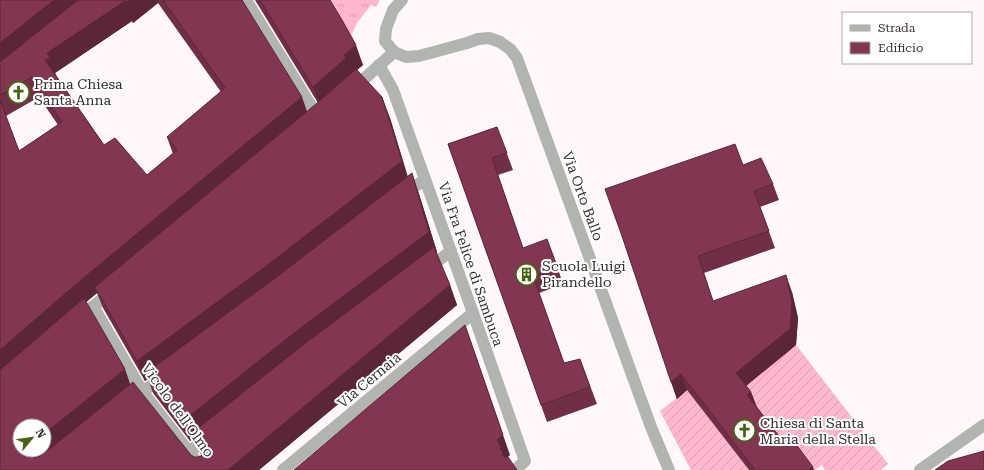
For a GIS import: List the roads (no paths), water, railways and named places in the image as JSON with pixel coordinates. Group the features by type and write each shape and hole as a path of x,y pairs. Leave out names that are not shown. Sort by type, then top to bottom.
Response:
{"street":[{"path":"246,0 316,121 330,109"},
{"path":"346,95 394,52 385,41 386,29 393,10 402,0"},
{"name":"Via Orto Ballo","path":"394,52 406,57 419,56 478,39 489,38 500,42 510,49 517,58 651,427 669,470"},
{"name":"Via Fra Felice di Sambuca","path":"379,65 393,90 426,179 525,461 514,470"},
{"path":"394,203 426,179"},
{"path":"419,274 451,251"},
{"path":"71,325 118,286"},
{"name":"Vicolo dell'Olmo","path":"93,306 142,390 204,470"},
{"name":"Via Cernaia","path":"283,470 473,312"},
{"path":"117,410 142,390 151,386 170,372"},
{"path":"920,470 984,425"},
{"path":"189,452 220,428"}],"place":[{"name":"Prima Chiesa Santa Anna","path":"18,92"},
{"name":"Scuola Luigi Pirandello","path":"527,274"},
{"name":"Chiesa di Santa Maria della Stella","path":"744,431"}]}
